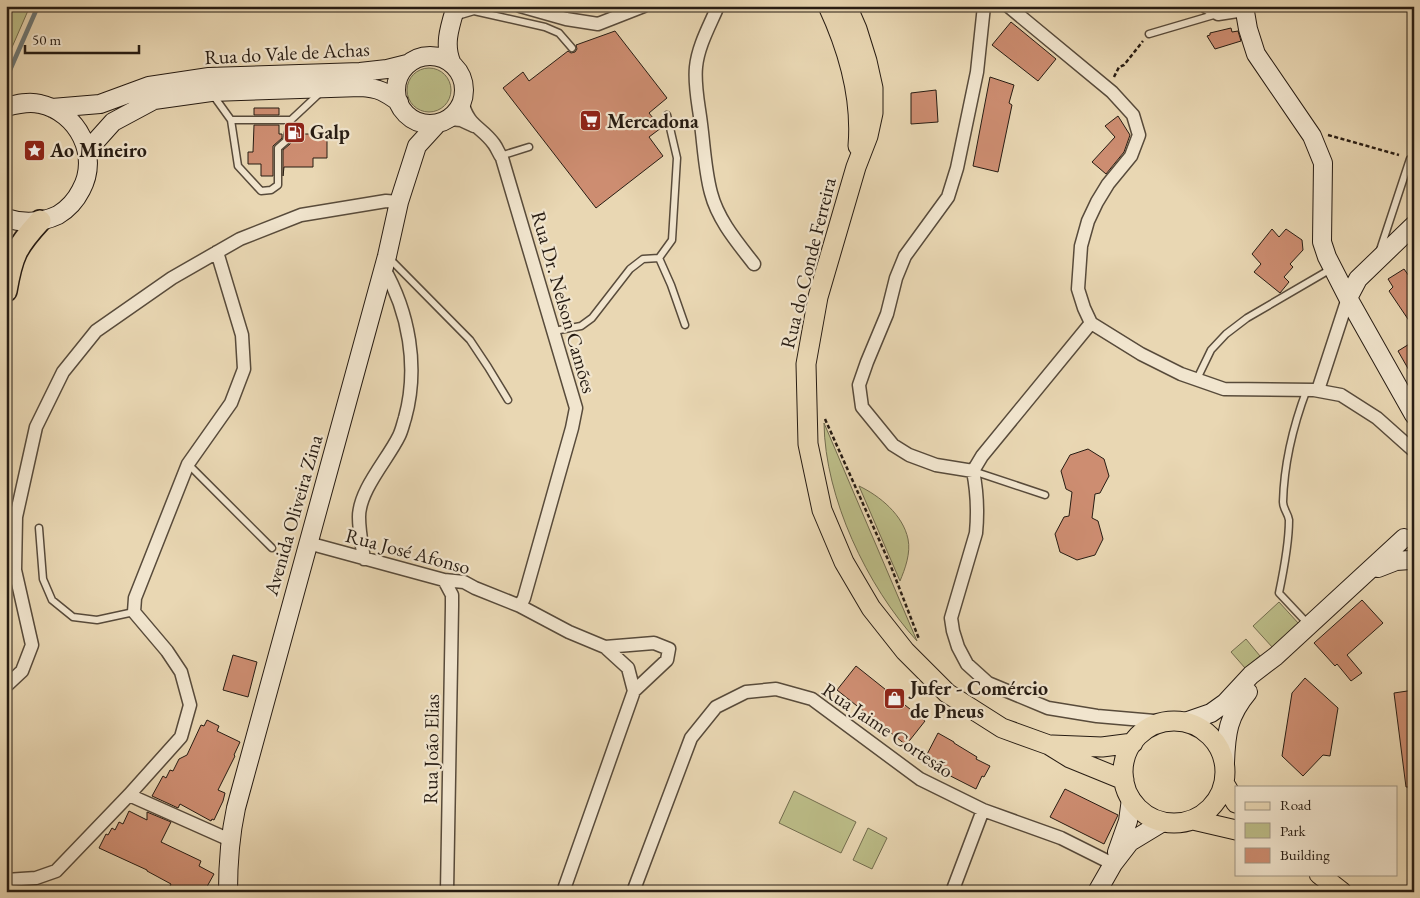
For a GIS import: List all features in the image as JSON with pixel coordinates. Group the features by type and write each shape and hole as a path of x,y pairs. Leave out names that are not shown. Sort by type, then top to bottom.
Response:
{"highway":[{"path":"6,291 11,262 22,240 40,221"}],"main road":[{"name":"Rua do Conde Ferreira","path":"828,6 852,70 859,134 856,167"},
{"name":"Rua do Conde Ferreira","path":"847,6 857,29 867,61 873,88 873,113 868,136 856,167 818,297 806,364 808,444 822,510 844,562 872,608 905,651 947,693 1002,728 1049,745 1070,758 1124,780"},
{"path":"1166,722 1185,722 1196,726 1212,737 1225,763 1224,784 1216,802 1202,816 1178,823 1163,822 1145,814 1131,799 1124,780 1124,761 1132,742 1147,729 1166,722"},
{"name":"Rua do Conde Ferreira","path":"1049,745 1102,747 1132,742"},
{"path":"1224,784 1235,801"},
{"path":"1192,820 1235,830"},
{"path":"1322,876 1342,892"}],"street":[{"path":"520,6 566,19 598,24 644,6"},
{"path":"718,6 702,44 696,66 696,85 704,150 711,192 718,211 730,233 754,264"},
{"name":"Rua do Conde Ferreira","path":"839,6 853,40 867,61"},
{"path":"973,471 936,465 909,455 893,445 862,407 859,386 887,314 896,278 905,256 948,197 957,168 977,72 984,6"},
{"path":"1008,6 1107,88 1133,115 1139,135 1131,156 1108,184 1097,202 1088,220 1081,246 1078,289 1091,323 1141,354 1196,381 1224,390 1312,390 1341,396 1377,418 1414,451"},
{"path":"1205,6 1218,14 1244,8 1256,54 1312,136 1323,163 1322,242 1332,269 1414,415"},
{"path":"428,56 438,45 452,19"},
{"path":"452,19 448,51 452,64"},
{"path":"407,64 417,58 428,56 439,57 452,64 463,79 462,101"},
{"name":"Rua do Vale de Achas","path":"52,108 100,104 149,86 209,77 376,71 407,64"},
{"name":"Avenida Oliveira Zina","path":"407,64 400,73 396,84 396,95 403,108 415,152"},
{"path":"305,73 325,88"},
{"path":"211,92 232,76"},
{"name":"Rua do Vale de Achas","path":"87,151 113,122 154,100 211,92 375,88 385,92 403,108"},
{"name":"Avenida Oliveira Zina","path":"228,892 230,840 236,808 254,736 385,261 399,202 417,146 443,121 457,111 462,101"},
{"name":"Rua Dr. Nelson Camões","path":"462,101 472,124 493,143 500,156 576,408 544,529 520,606"},
{"path":"6,218 28,222 40,221 61,213 78,196 87,174 88,163 87,151 78,129 62,113 40,104 10,103"},
{"path":"403,108 416,121 427,124 443,121"},
{"name":"Rua Dr. Nelson Camões","path":"443,121 460,120 480,131"},
{"path":"6,686 22,671 32,645 15,570 16,517 36,426 63,372 96,331 172,278 240,239 300,215 386,202 399,202"},
{"path":"1312,390 1348,298 1358,279 1414,225"},
{"path":"6,880 36,878 56,871 130,795 181,737 190,705 180,672 167,651 134,612 135,598 188,464 231,403 244,369 242,335 217,252"},
{"path":"364,559 359,516 365,494 400,434 409,404 412,367 409,337 385,261"},
{"path":"1091,323 982,456 973,471 976,488 976,533 952,618 953,631 958,647 967,664 988,684 1048,708 1097,716 1166,722"},
{"path":"1411,531 1404,550 1412,561"},
{"path":"1185,722 1211,713 1225,703 1251,675 1310,626 1411,531"},
{"name":"Rua José Afonso","path":"308,543 444,580 464,582 520,606 569,632 605,647 628,668 634,691"},
{"path":"1361,579 1384,565 1396,561 1412,561"},
{"name":"Rua João Elias","path":"444,580 452,595 446,892"},
{"path":"452,606 456,599 475,588"},
{"name":"Rua José Afonso","path":"563,892 634,691 667,660 669,649 654,643 605,647"},
{"path":"1225,763 1226,737 1236,707 1276,656"},
{"name":"Rua Jaime Cortesão","path":"632,892 691,738 716,707 746,692 776,688 812,699 920,779 983,810 1061,838 1113,864"},
{"path":"130,795 230,840"},
{"path":"1113,864 1128,822 1131,799"},
{"path":"952,892 983,810"},
{"path":"1097,892 1113,864 1130,842 1163,822"}],"lane":[{"path":"452,19 474,11 545,27 558,34 572,48"},
{"path":"1149,34 1218,14"},
{"path":"211,92 231,120 238,166 261,191 271,190 278,185 278,148 286,141 291,120 325,88"},
{"path":"659,258 672,240 677,167 677,158 667,114"},
{"path":"231,120 291,120"},
{"path":"500,156 529,147"},
{"path":"1376,262 1410,159"},
{"path":"659,258 685,325"},
{"path":"554,331 581,326 592,318 630,269 643,259 659,258"},
{"path":"385,261 470,340 508,400"},
{"path":"1196,381 1211,350 1226,334 1247,318 1332,269"},
{"path":"1310,626 1279,593 1286,559 1289,517 1283,505 1288,450 1296,417 1312,390"},
{"path":"188,464 272,548"},
{"path":"973,471 1045,495"},
{"path":"39,528 43,579 52,600 73,617 97,620 134,612"}],"path":[{"path":"1107,88 1119,67 1124,65 1149,34"},
{"path":"1312,136 1320,133 1410,159"},
{"path":"821,411 890,564 920,644"}],"green space":[{"path":"6,6 30,6 6,61"},
{"path":"429,68 441,72 447,78 451,90 447,102 441,108 429,112 417,108 411,102 407,90 411,78 417,72"},
{"path":"824,423 917,641 882,594 852,540 832,481 826,452"},
{"path":"859,486 875,495 889,507 896,514 905,530 909,550 906,566 900,581"},
{"path":"1279,602 1299,624 1273,648 1253,626"},
{"path":"1246,639 1260,656 1245,668 1231,652"},
{"path":"794,791 856,822 841,853 779,823"},
{"path":"868,828 887,838 872,869 853,860"}],"building":[{"path":"1011,22 1056,59 1038,81 992,45"},
{"path":"1231,28 1232,32 1238,31 1241,41 1215,49 1207,36 1210,33"},
{"name":"Mercadona","path":"615,31 667,98 649,113 661,128 649,137 663,156 596,208 503,88 523,72 529,81 568,51 571,53 575,52 577,49 576,45"},
{"path":"990,77 1014,85 1009,103 1012,105 998,172 973,166"},
{"path":"936,90 938,122 911,124 911,93"},
{"path":"254,108 279,108 279,115 254,115"},
{"path":"1118,116 1130,135 1124,152 1106,174 1092,162 1115,137 1105,126"},
{"path":"254,125 279,125 279,134 282,134 282,138 273,146 273,176 261,176 261,164 248,164 248,152 253,152"},
{"path":"293,134 327,134 327,158 313,158 313,167 284,167 283,176 283,150 290,144"},
{"path":"1272,229 1279,237 1286,229 1302,240 1303,250 1290,264 1293,267 1284,277 1289,282 1280,293 1254,272 1261,264 1252,254"},
{"path":"1404,269 1414,283 1414,328 1389,291 1393,287 1388,279"},
{"path":"1414,341 1414,379 1398,351"},
{"path":"1088,449 1104,459 1109,476 1100,493 1095,494 1092,518 1098,521 1103,539 1095,555 1077,560 1060,552 1055,534 1064,517 1069,516 1072,492 1066,489 1061,471 1070,455"},
{"path":"1362,600 1383,623 1347,655 1362,673 1351,681 1337,664 1335,666 1314,643"},
{"path":"233,655 257,662 248,697 223,690"},
{"path":"856,666 925,721 906,745 837,690"},
{"path":"1305,678 1338,708 1330,756 1323,755 1303,776 1282,756 1292,693"},
{"path":"1414,690 1414,787 1406,787 1394,693"},
{"path":"207,720 219,726 217,731 240,742 218,790 225,793 223,801 214,820 212,819 211,821 180,804 178,808 152,796 163,776 166,778 170,770 173,771 179,759 187,755 201,725 204,726"},
{"path":"938,733 977,757 976,759 990,766 984,777 982,776 976,789 923,762"},
{"path":"1065,789 1118,815 1104,844 1050,817"},
{"path":"129,811 147,820 147,812 171,822 161,842 201,861 199,866 214,874 204,892 177,892 169,888 171,884 147,870 99,848 106,834 108,835 112,828 115,830 119,822 123,824"}],"waterway":[{"path":"10,70 38,6"}],"place":[{"name":"Mercadona","path":"591,121"},
{"name":"Galp","path":"294,132"},
{"name":"Ao Mineiro","path":"34,150"},
{"name":"Jufer - Comércio de Pneus","path":"894,699"}]}
